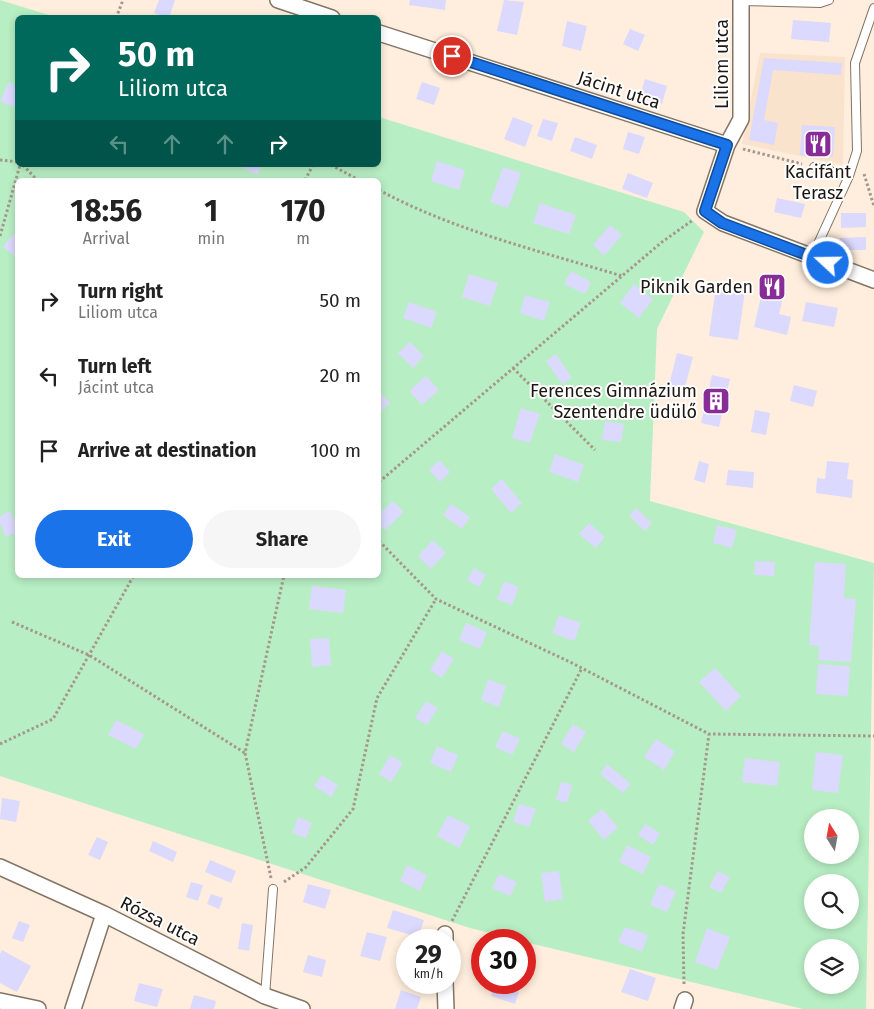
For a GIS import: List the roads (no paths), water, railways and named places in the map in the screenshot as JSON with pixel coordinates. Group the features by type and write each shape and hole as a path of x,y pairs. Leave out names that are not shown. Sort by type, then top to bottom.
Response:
{"street":[{"path":"278,0 323,15"},
{"name":"Liliom utca","path":"741,0 741,119 727,145 705,211 722,223 812,257"},
{"name":"Jácint utca","path":"381,34 727,145"},
{"path":"812,257 874,280"},
{"name":"Rózsa utca","path":"0,867 104,914 265,1002 302,1009"},
{"path":"74,1009 104,914"},
{"path":"445,994 446,1009"},
{"path":"0,1001 38,1009"}],"lane":[{"path":"741,0 820,3 829,0"},
{"path":"812,257 849,176 857,152 856,63 874,8"},
{"path":"814,167 849,176"},
{"path":"265,1002 273,889"}],"place":[{"name":"Kacifánt Terasz","path":"818,144"},
{"name":"Piknik Garden","path":"772,287"},
{"name":"Ferences Gimnázium Szentendre üdülő","path":"716,401"}]}
